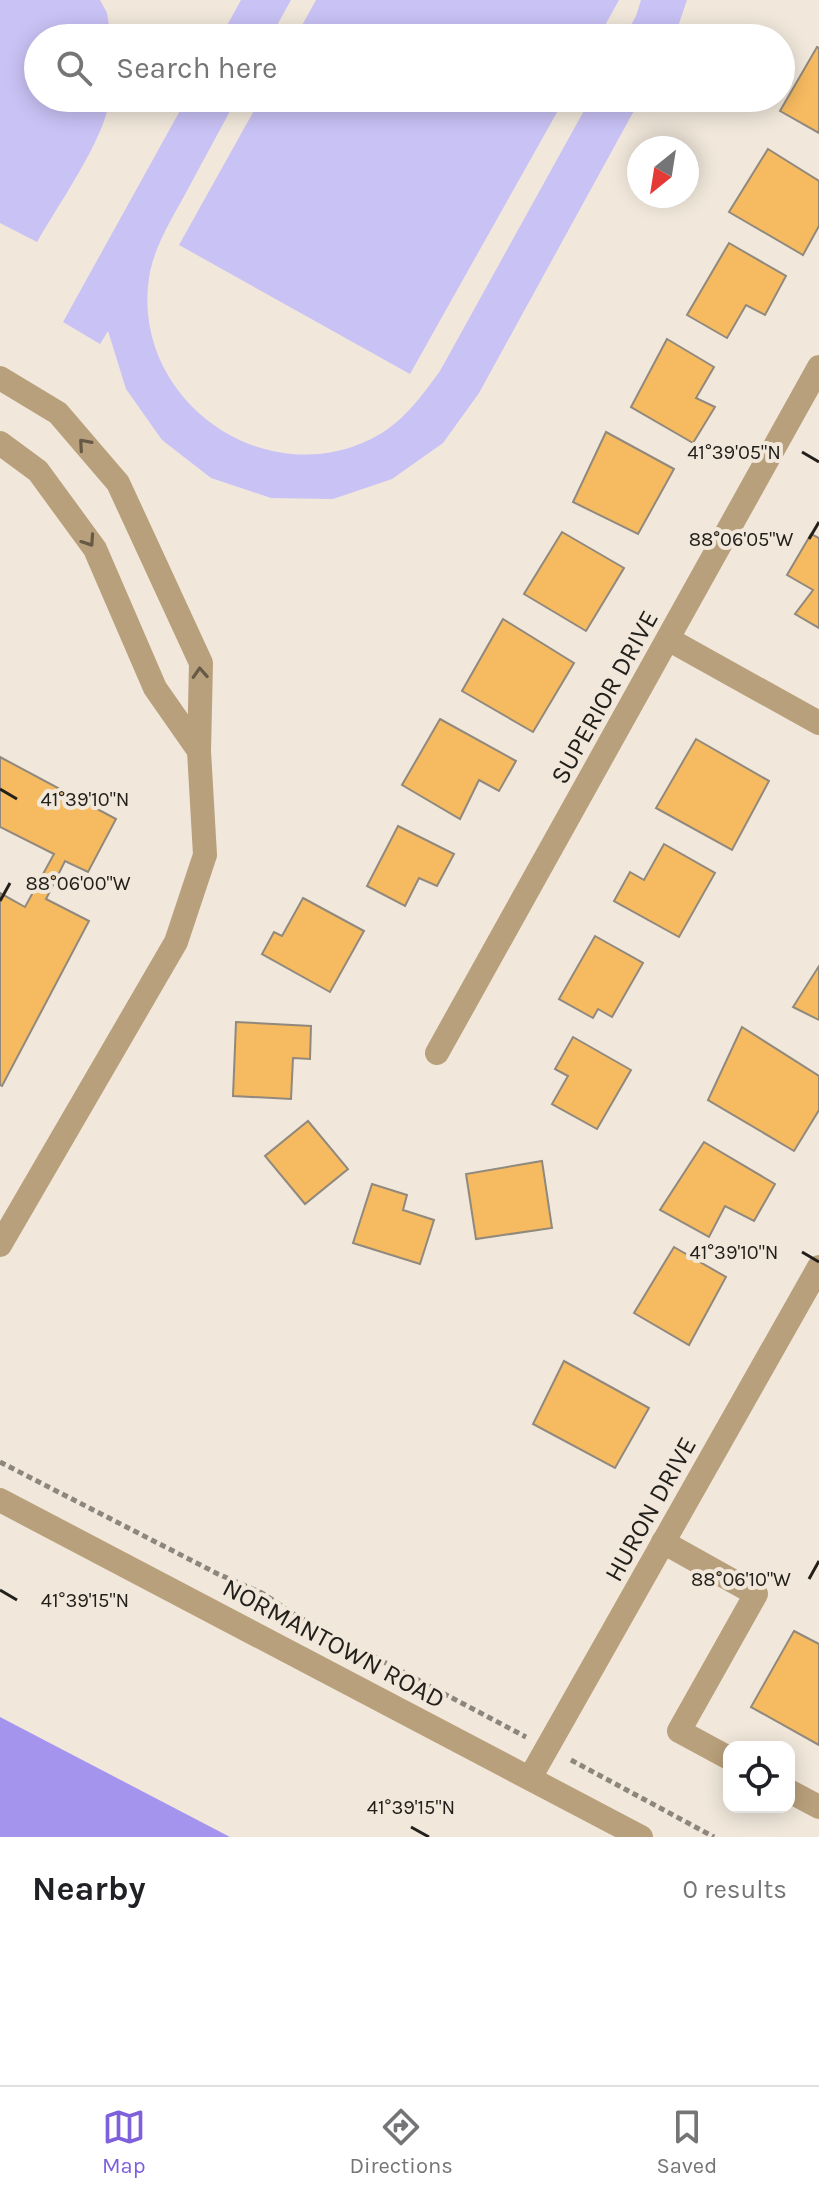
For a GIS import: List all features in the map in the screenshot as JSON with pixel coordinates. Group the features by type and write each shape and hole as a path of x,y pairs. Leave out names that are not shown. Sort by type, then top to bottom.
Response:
{"street":[{"name":"SUPERIOR DRIVE","path":"437,1053 819,367"},
{"path":"0,378 58,413 118,483 201,663 199,751 205,855 176,942 0,1245"},
{"path":"0,443 38,471 95,549 155,688 199,751"},
{"path":"668,639 819,723"},
{"name":"HURON DRIVE","path":"530,1778 819,1267"},
{"name":"NORMANTOWN ROAD","path":"0,1500 641,1837"},
{"path":"663,1542 756,1594 679,1731 723,1755"},
{"path":"795,1794 819,1807"}],"path":[{"path":"0,1462 218,1574 262,1593 310,1624 714,1837"}],"shaded area":[{"path":"0,0 100,0 109,24 24,24 24,112 107,112 80,172 37,242 0,223"},
{"path":"241,0 291,0 278,24 228,24"},
{"path":"316,0 619,0 606,24 303,24"},
{"path":"641,0 687,0 679,24 632,24"},
{"path":"179,112 229,112 156,250 150,272 148,317 159,358 181,393 210,422 246,443 286,453 329,453 371,439 401,418 440,371 583,112 633,112 479,393 443,443 392,479 333,499 271,498 211,478 162,440 126,389 108,331 100,344 63,322"},
{"path":"253,112 557,112 410,374 179,245"},
{"path":"0,1717 230,1837 0,1837"}],"building":[{"path":"819,48 819,133 782,112 795,112 795,85"},
{"path":"768,149 819,181 819,226 803,255 729,212"},
{"path":"729,243 786,276 765,315 746,305 727,338 687,315"},
{"path":"667,339 714,367 696,398 715,407 693,443 631,407"},
{"path":"606,432 674,469 638,534 573,502"},
{"path":"562,532 624,568 586,631 524,594"},
{"path":"811,534 819,538 819,628 795,614 813,590 787,575"},
{"path":"503,619 574,663 533,732 462,691"},
{"path":"440,719 516,761 499,791 479,780 460,819 402,785"},
{"path":"696,739 769,781 732,850 656,808"},
{"path":"0,757 116,819 88,872 65,861 46,899 89,921 2,1086 0,893 25,907 54,854 0,827"},
{"path":"398,826 454,854 437,886 419,878 405,906 367,886"},
{"path":"664,844 715,873 679,937 614,901 630,872 644,880"},
{"path":"303,898 364,931 330,992 262,954 274,932 282,936"},
{"path":"595,936 643,963 612,1017 598,1009 593,1018 559,999"},
{"path":"819,966 819,1020 793,1007"},
{"path":"236,1022 311,1026 310,1059 293,1058 291,1099 233,1096"},
{"path":"742,1027 819,1076 819,1110 794,1151 708,1100"},
{"path":"573,1037 631,1070 597,1129 552,1104 568,1076 555,1069"},
{"path":"308,1121 348,1169 305,1204 265,1156"},
{"path":"704,1142 775,1184 754,1221 725,1206 709,1237 660,1210"},
{"path":"542,1161 552,1228 476,1239 466,1174"},
{"path":"372,1184 407,1195 403,1210 434,1220 420,1264 353,1243"},
{"path":"674,1247 726,1277 689,1345 634,1313"},
{"path":"564,1361 649,1408 615,1468 533,1424"},
{"path":"794,1631 819,1644 819,1745 751,1707"}]}
